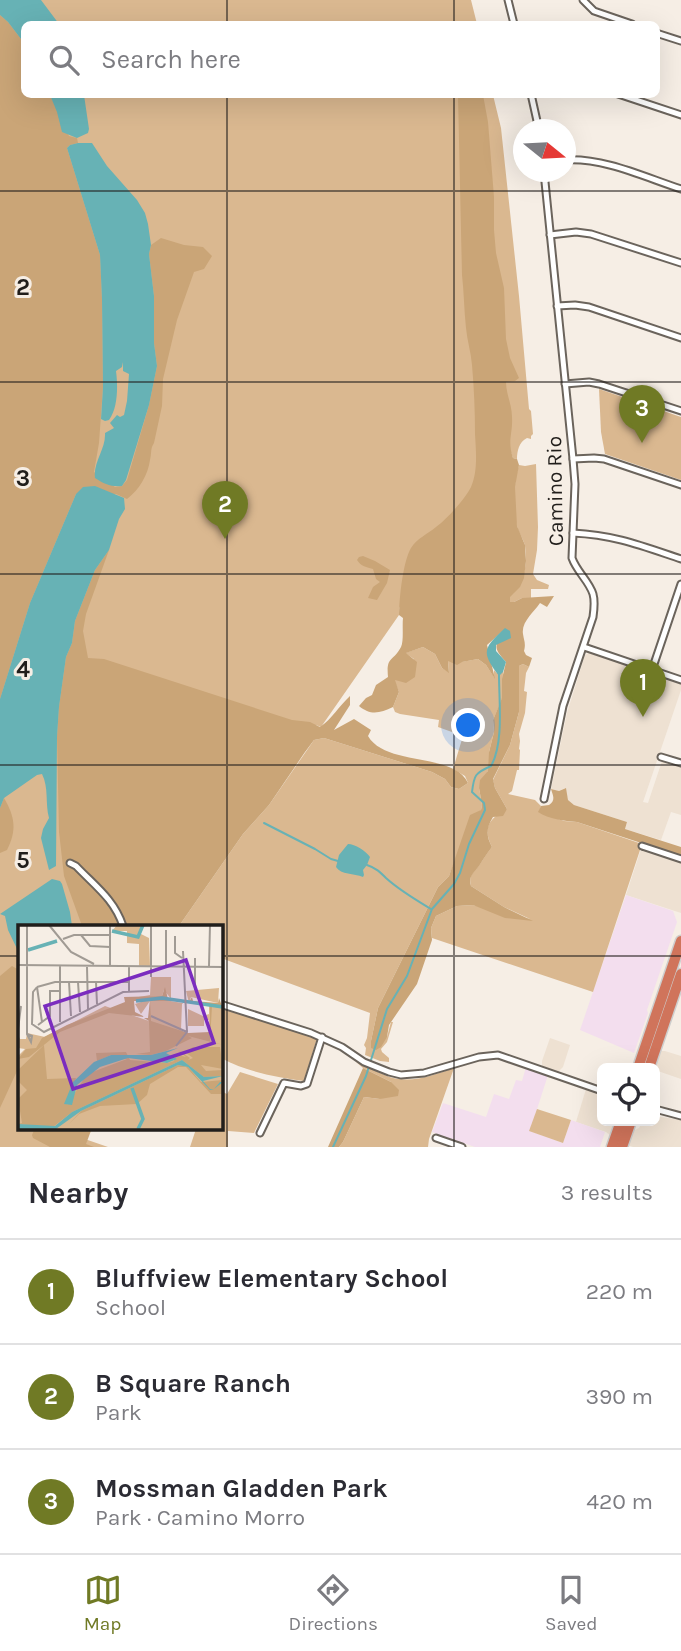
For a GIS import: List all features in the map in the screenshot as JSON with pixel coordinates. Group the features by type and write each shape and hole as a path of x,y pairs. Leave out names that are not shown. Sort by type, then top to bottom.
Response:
{"highway":[{"path":"651,1063 677,978 681,941"},
{"path":"640,1063 677,978"},
{"path":"612,1147 619,1126"},
{"path":"622,1147 629,1126"}],"street":[{"path":"508,0 513,21"},
{"path":"583,0 594,11 623,21"},
{"path":"660,34 681,41"},
{"path":"532,98 537,119"},
{"path":"629,98 681,116"},
{"path":"576,159 604,164 681,189"},
{"name":"Camino Rio","path":"544,799 563,706 593,617 593,594 572,558 575,484 545,182"},
{"path":"550,235 576,232 591,234 681,263"},
{"path":"557,306 589,307 681,338"},
{"path":"565,384 599,384 681,411"},
{"path":"573,459 604,459 681,485"},
{"path":"573,533 621,538 681,559"},
{"path":"652,670 681,584"},
{"path":"584,647 681,680"},
{"path":"661,757 681,763"},
{"path":"642,846 681,859"},
{"path":"70,863 107,895 117,909 123,925"},
{"path":"222,1005 322,1037 382,1070 401,1074 424,1073 479,1057 498,1055 597,1089"},
{"path":"260,1133 284,1083 301,1086 307,1084 322,1037"},
{"path":"660,1110 681,1116"},
{"path":"436,1138 462,1147"}],"shaded area":[{"path":"0,0 471,0 476,21 21,21 21,98 494,98 501,128 533,434 531,439 527,438 520,444 517,459 513,458 510,450 399,608 399,615 321,727 316,725 170,925 18,925 18,1130 81,1130 79,1137 108,1147 0,1147"},
{"path":"0,15 21,39 21,98 51,98 69,136 77,138 78,143 67,148 100,255 103,387 94,472 115,487 122,486 127,480 149,405 157,366 149,254 151,245 161,238 203,247 212,256 204,269 194,272 177,320 163,379 162,406 145,477 127,499 116,494 76,494 30,603 0,699"},
{"path":"458,98 484,98 488,122 496,253 504,288 506,339 510,358 519,378 506,382 512,413 511,452 519,465 515,487 517,526 525,545 526,561 524,578 520,587 510,597 510,602 522,598 554,596 547,607 540,603 524,625 524,651 532,658 529,667 523,664 519,666 519,712 510,745 493,779 507,809 503,816 493,817 491,821 488,832 492,847 470,883 504,907 533,921 505,918 473,905 457,906 436,916 431,928 432,940 417,984 389,1025 387,1037 381,1047 376,1050 371,1048 371,1041 378,1008 438,887 449,876 470,815 481,810 480,780 488,771 494,732 493,720 502,698 506,662 496,646 505,629 487,645 495,679 486,665 478,659 457,665 448,661 449,673 442,668 435,654 423,647 406,653 417,662 415,677 406,683 395,680 399,692 393,707 376,712 359,706 372,695 376,685 388,677 389,662 401,647 401,590 411,548 455,509 471,487 475,474 473,382 462,275"},
{"path":"599,389 681,417 681,480 605,454"},
{"path":"536,464 538,527 533,574 537,580 549,585 548,589 531,589 531,598 510,602 509,597 524,574 526,560 524,543 514,512 516,479 519,465"},
{"path":"109,550 86,614 83,631 88,658 104,659 320,727 350,696 350,705 334,730 354,719 371,730 368,736 377,746 389,752 449,767 460,773 468,783 459,789 451,787 445,779 432,772 324,738 314,740 269,805 243,834 180,925 82,925 64,876 59,832 57,737 66,657 72,643 75,621 95,570"},
{"path":"363,556 390,570 387,583 377,600 368,598 373,587 380,582 373,569 357,560"},
{"path":"423,647 435,654 442,668 449,672 448,661 478,659 494,677 494,670 497,673 503,672 502,699 493,720 494,732 488,771 479,788 481,810 462,842 449,876 438,887 378,1008 371,1041 387,1037 393,1022 387,1042 381,1049 389,1062 365,1055 364,1045 370,1013 222,958 222,925 180,925 243,834 269,805 314,740 324,738 432,772 445,779 451,787 459,789 468,783 465,776 453,769 463,736 438,727 439,720 395,712 393,707 399,692 394,680 397,680 414,659 405,653"},
{"path":"589,653 681,684 643,802 648,803 662,761 681,767 681,815 671,812 661,840 625,829 627,822 574,805 568,800 565,788 559,791 551,789 567,713 585,655"},
{"path":"523,664 529,667 524,691 527,692 525,713 519,734 519,770 512,791 508,794 535,800 541,806 539,812 642,844 593,992 432,938 431,928 436,916 457,906 473,905 530,919 504,907 471,886 470,882 472,874 492,847 488,834 489,824 507,809 493,780 510,745 519,712 519,666"},
{"path":"566,788 568,800 574,805 627,822 625,829 681,847 681,856 538,812 541,806 549,805 553,801 551,789 559,791"},
{"path":"4,798 11,811 13,830 7,850 0,853 0,808"},
{"path":"641,849 681,862 681,913 626,895"},
{"path":"626,895 673,911 677,922 634,1053 580,1030"},
{"path":"12,966 18,969 17,1071 0,1108 0,976"},
{"path":"222,1008 317,1038 304,1081 241,1067 222,1058"},
{"path":"550,1038 570,1045 563,1067 558,1072 542,1067"},
{"path":"661,1051 681,1056 681,1079 660,1072 660,1063 657,1063"},
{"path":"356,1062 387,1076 404,1080 454,1068 428,1147 339,1147 364,1097 380,1099 391,1082"},
{"path":"526,1067 548,1075 530,1131 563,1143 571,1120 605,1132 600,1147 475,1147 432,1132 443,1103 486,1117 494,1094 509,1099 516,1080 522,1081"},
{"path":"363,1068 391,1082 399,1090 398,1096 380,1099 364,1097 343,1142 339,1147 328,1147"},
{"path":"240,1072 278,1084 254,1133 228,1131 228,1147 190,1147 196,1130 222,1130 222,1092 227,1094"},
{"path":"586,1089 597,1092 597,1126 613,1126 610,1135 576,1122"},
{"path":"537,1109 571,1120 563,1143 529,1131"},
{"path":"660,1117 681,1120 681,1147 628,1145 633,1131 660,1126"},
{"path":"34,1130 91,1130 86,1144 94,1147 50,1147 32,1135"}],"water":[{"path":"0,0 41,0 57,21 21,21 21,39 0,15"},
{"path":"51,98 84,98 88,133 77,138 62,132"},
{"path":"78,143 92,143 107,166 137,200 145,213 151,245 149,254 157,366 149,405 122,486 108,485 95,478 105,433 114,428 110,423 117,415 124,415 129,374 123,371 123,362 122,367 116,371 114,409 109,420 101,419 103,387 100,255 67,148"},
{"path":"95,486 124,498 125,509 109,550 95,570 75,621 72,643 66,657 57,737 56,866 49,870 41,838 49,818 42,774 4,798 0,808 0,699 30,603 76,494 83,487"},
{"path":"505,628 510,631 511,638 496,645 496,651 506,662 499,676 489,661 487,650"},
{"path":"348,844 360,848 370,857 363,870 363,877 344,873 336,867 339,855"},
{"path":"52,879 62,884 72,925 18,925 18,951 5,916 0,914"}],"waterway":[{"path":"333,1147 366,1076 387,1009 407,976 432,909 460,873 469,844 485,810 484,803 472,792 476,775 491,766 498,746 499,675"},
{"path":"264,823 338,861"},
{"path":"367,865 378,870 402,891 431,909"}],"place":[{"name":"Mossman Gladden Park","path":"642,443"},
{"name":"B Square Ranch","path":"225,539"},
{"name":"Bluffview Elementary School","path":"643,717"}]}
